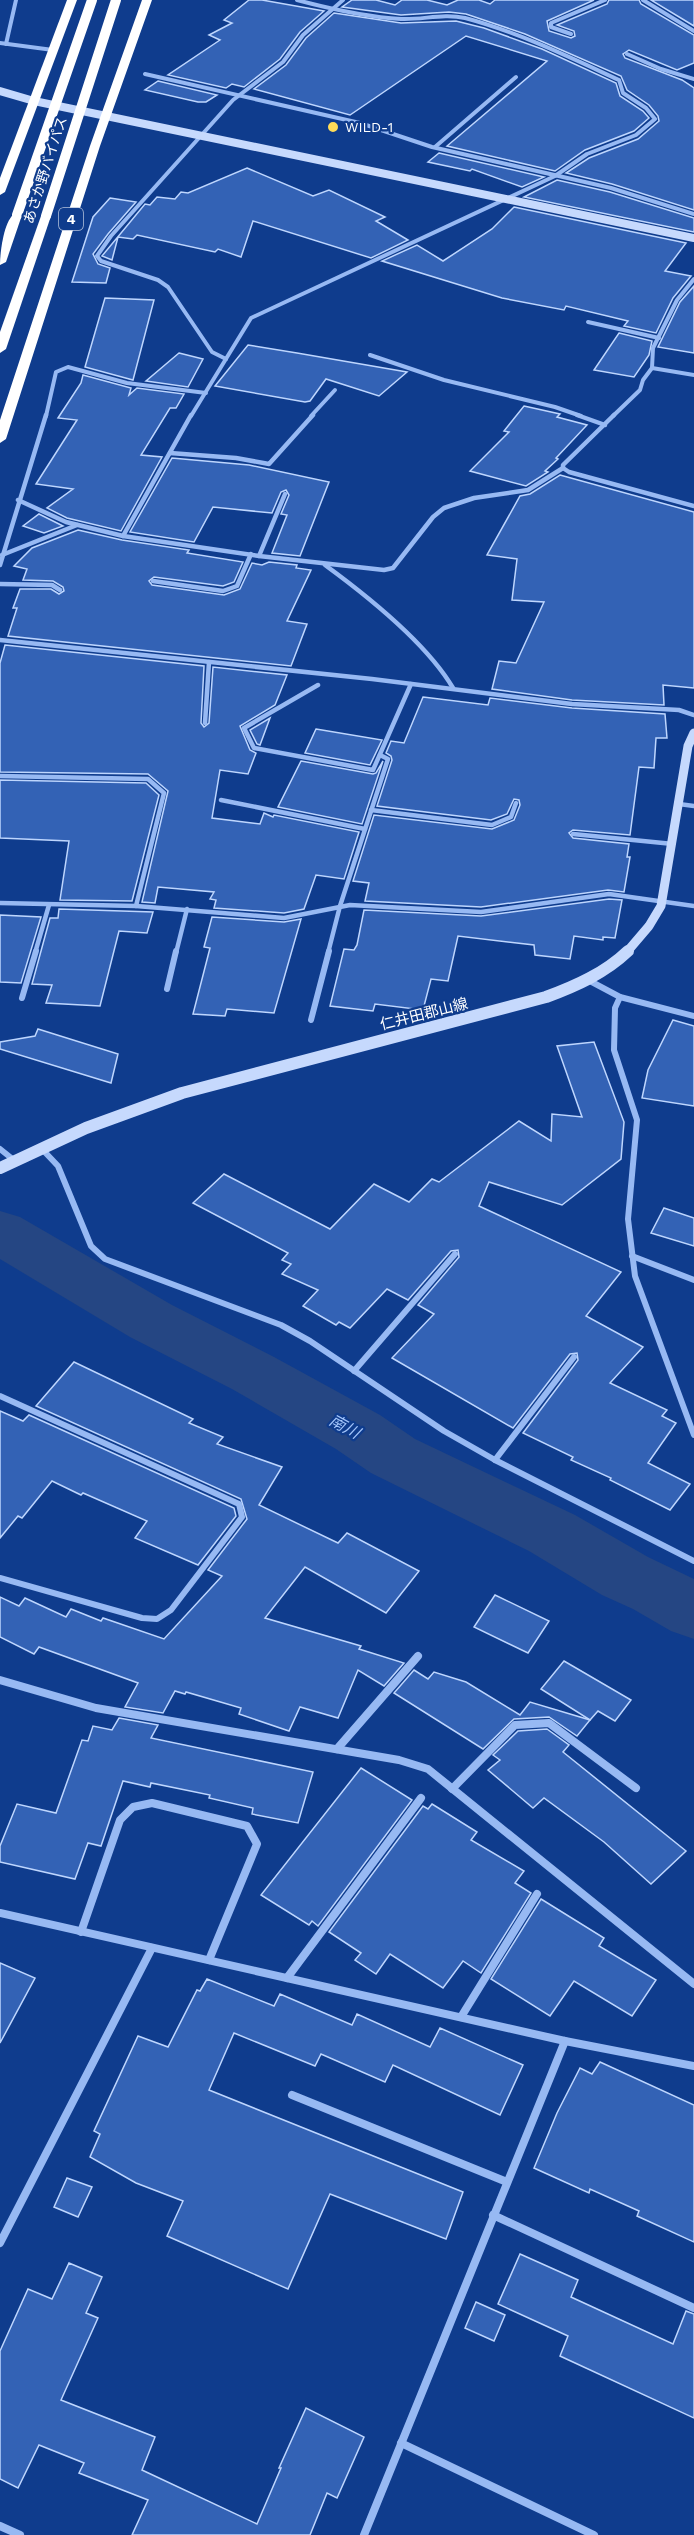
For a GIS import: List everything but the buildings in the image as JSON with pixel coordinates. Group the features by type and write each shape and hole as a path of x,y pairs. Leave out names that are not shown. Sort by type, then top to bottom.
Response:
{"highway":[{"path":"0,192 72,0"},
{"name":"あさか野バイパス","path":"0,262 92,0"},
{"name":"あさか野バイパス","path":"0,349 116,0"},
{"name":"4","path":"0,439 106,116 147,0"}],"street":[{"path":"6,44 16,0"},
{"path":"123,536 247,323 258,314 555,176 587,154 645,130 655,119 644,104 622,94 620,89 622,84 619,80 552,49 464,18 437,15 403,19 333,10 297,0"},
{"path":"226,359 212,352 168,287 158,280 101,261 97,256 112,238 111,236 237,96 283,62 303,35 343,0"},
{"path":"571,34 552,27 551,23 604,0"},
{"path":"643,0 694,31"},
{"path":"0,43 53,51"},
{"path":"627,54 661,69 694,79"},
{"path":"682,74 687,72"},
{"path":"145,74 360,123 435,147 611,188 694,214"},
{"path":"435,147 516,77"},
{"path":"0,91 34,101 694,238"},
{"path":"0,100 34,101"},
{"path":"18,500 66,522 123,536 259,556 384,570 393,568 433,517 444,508 474,498 528,490 563,468 563,465 640,390 643,380 652,368 653,348 677,300 694,279"},
{"path":"588,322 659,338"},
{"path":"370,355 444,380 555,407 605,425"},
{"path":"0,565 18,500 51,399 56,372 68,367 127,383 206,393"},
{"path":"652,368 694,375"},
{"path":"170,453 236,458 269,464 335,390"},
{"path":"563,468 569,472 694,506"},
{"path":"259,556 285,494"},
{"path":"2,555 11,554 77,525"},
{"path":"153,581 223,591 237,586 251,554"},
{"path":"322,563 369,601 444,672 453,688"},
{"path":"0,584 52,585 60,590"},
{"path":"0,640 453,688 573,704 679,710 694,715"},
{"path":"205,723 209,662"},
{"path":"318,685 244,728 254,748 374,770 411,684"},
{"name":"仁井田郡山線","path":"0,1168 86,1128 182,1093 552,996 617,962 637,945 652,926 662,902 688,746 694,733"},
{"path":"311,1020 340,906 388,759 380,754"},
{"path":"0,776 148,779 164,793 136,906"},
{"path":"221,800 365,829"},
{"path":"371,810 492,825 511,818 516,803"},
{"path":"679,804 694,806"},
{"path":"573,834 673,844"},
{"path":"0,903 136,906 284,918 340,906 471,913 609,894 694,906"},
{"path":"22,998 49,904"},
{"path":"167,989 187,909"},
{"path":"587,979 620,997 694,1016"},
{"path":"620,997 615,1008 614,1050 637,1120 628,1212 635,1276 694,1435"},
{"path":"40,1148 58,1166 91,1246 105,1259 281,1325 444,1431 495,1460 694,1561"},
{"path":"0,1149 15,1161"},
{"path":"354,1371 455,1254"},
{"path":"632,1256 694,1280"},
{"path":"495,1460 574,1357"},
{"path":"0,1396 239,1504 242,1517 171,1610 157,1619 142,1618 0,1578"},
{"path":"337,1749 418,1656"},
{"path":"0,1680 96,1708 399,1760 428,1769 694,1984"},
{"path":"452,1789 515,1725 549,1723 636,1788"},
{"path":"287,1978 421,1798"},
{"path":"81,1932 120,1820 133,1807 152,1803 247,1826 256,1844 209,1960"},
{"path":"461,2017 537,1894"},
{"path":"0,1913 565,2041 694,2066"},
{"path":"0,2242 152,1948"},
{"path":"364,2535 565,2041"},
{"path":"292,2095 507,2182"},
{"path":"494,2215 694,2307"},
{"path":"401,2443 594,2535"},
{"path":"0,2526 20,2535"}],"waterway":[{"name":"南川","path":"0,1232 151,1321 253,1373 358,1432 393,1456 552,1533 625,1576 656,1590 694,1612"}],"place":[{"name":"WILD-1","path":"333,127"}]}
